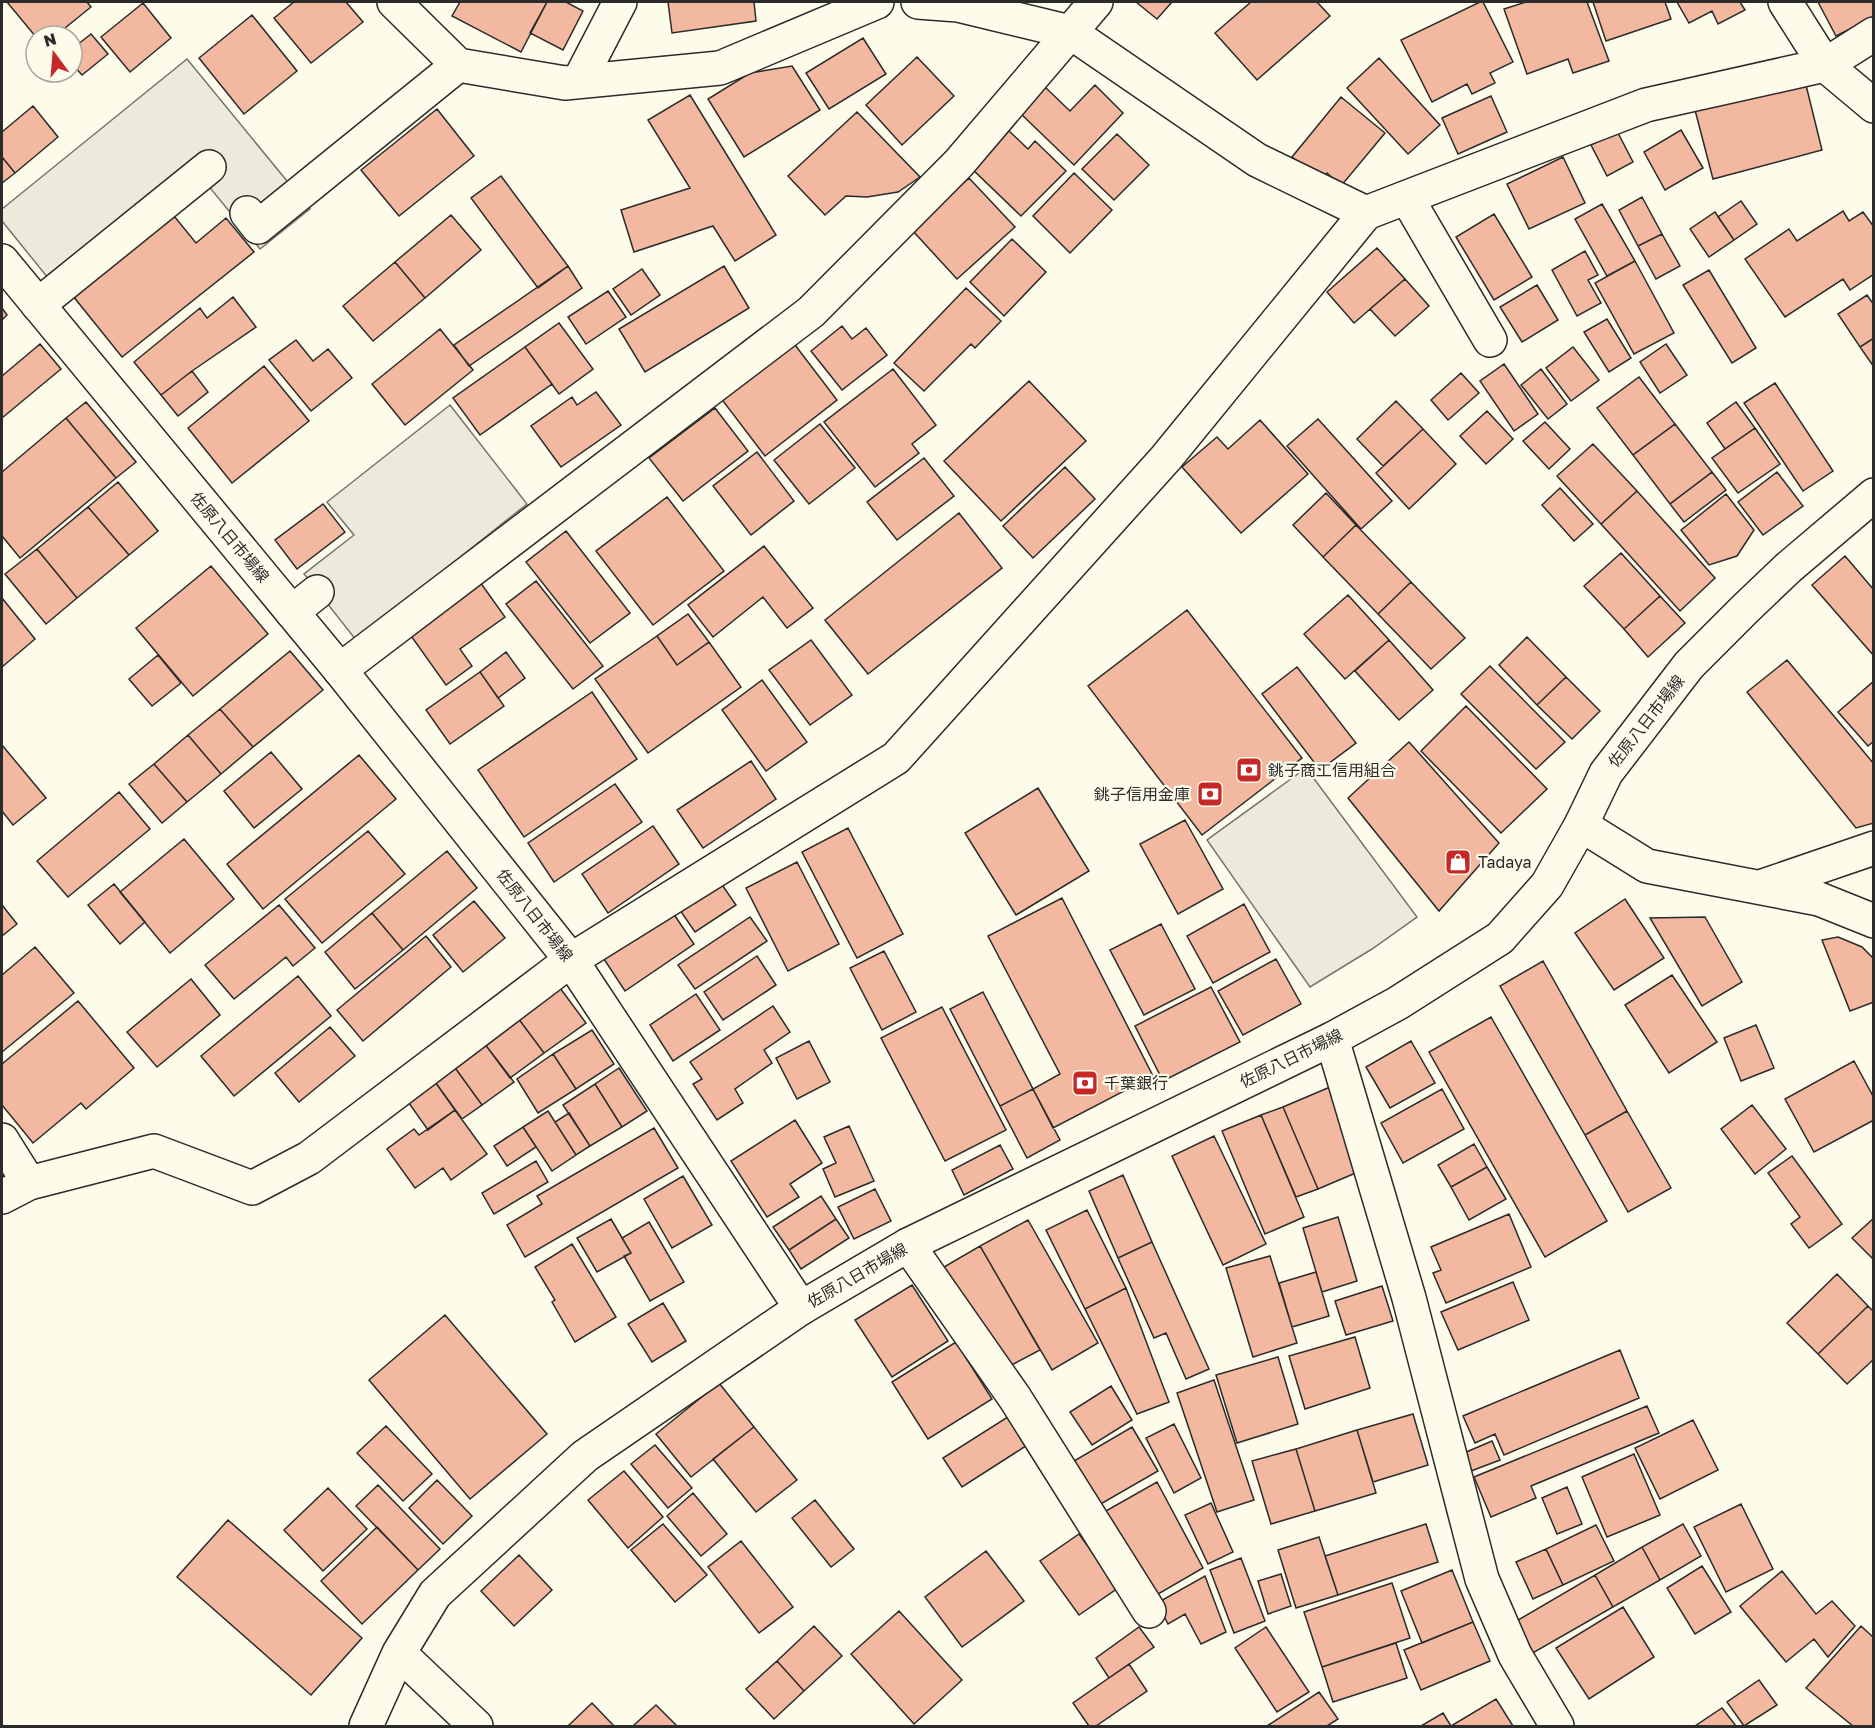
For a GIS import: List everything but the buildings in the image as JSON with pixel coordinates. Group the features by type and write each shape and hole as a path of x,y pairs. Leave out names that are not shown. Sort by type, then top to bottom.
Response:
{"street":[{"path":"394,2 458,65 565,83 720,68 877,2"},
{"path":"579,81 620,2"},
{"path":"918,2 958,5 1070,32 1257,160 1366,213"},
{"path":"340,670 811,312 959,163 1096,2"},
{"path":"1785,2 1825,65 1874,106"},
{"path":"2,1140 15,1190 154,1151 252,1188 309,1158 572,960 896,758 1166,458 1366,213 1646,105 1825,65 1874,34"},
{"path":"247,213 258,227 458,65"},
{"path":"38,305 209,167"},
{"path":"1407,198 1490,340"},
{"name":"佐原八日市場線","path":"2,261 340,670 572,960 801,1308 908,1245 1332,1039 1398,1003 1500,938 1547,885 1581,825 1606,773 1689,665 1766,589 1874,495"},
{"path":"292,612 317,592"},
{"path":"1581,825 1647,866 1819,899 1874,921"},
{"path":"1759,888 1874,848"},
{"path":"1332,1039 1409,1298 1482,1579 1515,1656 1557,1726"},
{"path":"908,1245 1015,1398 1149,1611"},
{"path":"366,1726 399,1653 435,1594 585,1456 801,1308"},
{"path":"399,1653 476,1726"}],"shaded area":[{"path":"187,59 310,209 260,249 207,184 65,299 2,221 2,209"},
{"path":"450,405 527,504 356,640 304,574 354,535 327,502"},
{"path":"1306,768 1417,917 1372,949 1310,987 1207,840"}],"place":[{"name":"銚子商工信用組合","path":"1249,770"},
{"name":"銚子信用金庫","path":"1210,794"},
{"name":"Tadaya","path":"1458,862"},
{"name":"千葉銀行","path":"1085,1083"}]}
